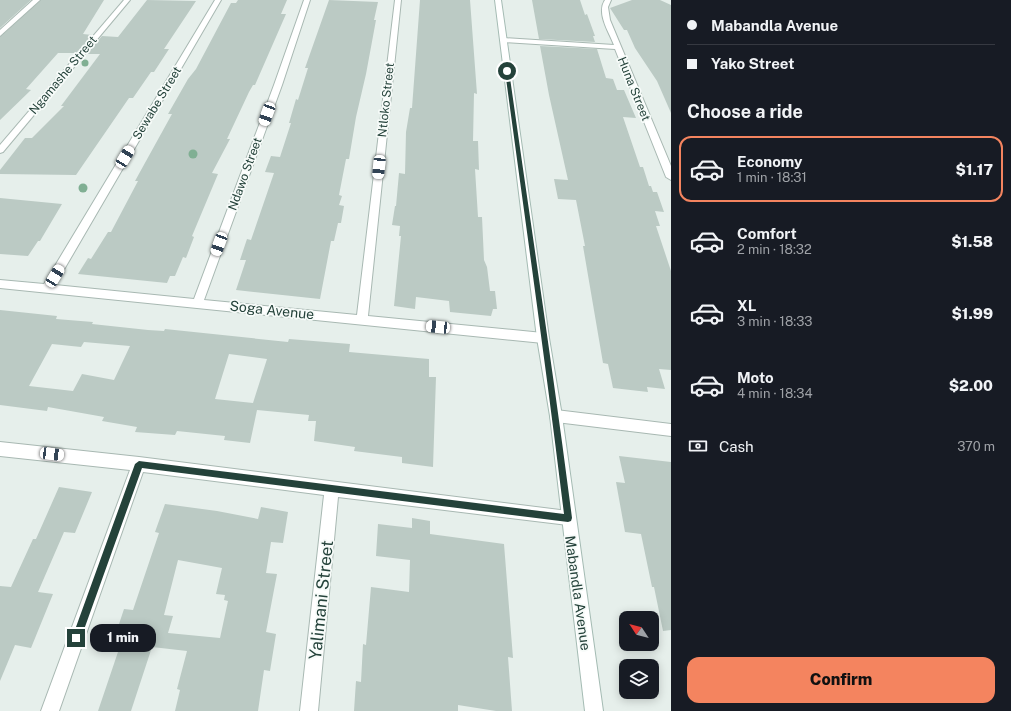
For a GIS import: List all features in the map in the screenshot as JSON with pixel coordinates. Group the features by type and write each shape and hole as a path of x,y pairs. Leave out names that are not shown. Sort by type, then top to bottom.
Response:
{"street":[{"path":"0,34 37,0"},
{"name":"Ngamashe Street","path":"0,150 126,0"},
{"name":"Sewabe Street","path":"47,289 218,0"},
{"name":"Ndawo Street","path":"198,302 278,85 307,0"},
{"name":"Ntloko Street","path":"362,319 398,0"},
{"name":"Mabandla Avenue","path":"498,0 543,338 556,416 594,711"},
{"name":"Huna Street","path":"608,0 604,9 617,47 671,177"},
{"path":"503,40 617,47"},
{"name":"Soga Avenue","path":"0,284 198,302 543,338"},
{"path":"556,416 671,430"},
{"path":"0,449 139,464 568,518"},
{"path":"50,711 139,464"},
{"name":"Yalimani Street","path":"309,711 332,489"}],"building":[{"path":"0,0 31,0 0,28"},
{"path":"41,0 104,0 83,34 92,35 77,53 58,53 26,89 31,90 0,120 0,37"},
{"path":"147,0 196,1 164,49 169,49 154,72 151,72 133,98 129,98 76,175 0,174 0,170 25,138 32,138 64,106 61,106 100,54 87,54 102,36 118,37"},
{"path":"238,0 287,0 281,14 286,14 255,85 253,85 249,92 227,139 230,139 212,173 218,174 192,236 194,237 186,258 183,257 175,276 170,276 167,283 78,274 88,258 91,259 108,232 111,232 138,181 135,181 172,114 168,114 188,79 196,69 231,3 236,3"},
{"path":"329,0 378,2 374,20 376,20 349,159 346,159 339,195 342,196 339,205 344,206 341,223 338,223 334,241 331,241 320,299 236,290 246,260 240,260 247,239 251,240 274,173 265,172 271,156 280,157 291,123 289,123 296,99 298,100 308,68 305,68"},
{"path":"420,0 470,0 477,94 474,93 473,141 478,141 479,170 475,169 478,217 482,217 484,260 487,267 490,291 495,291 497,309 493,309 491,316 450,312 449,301 416,297 415,309 394,306 401,236 399,236 400,226 392,225 396,206 399,173 405,174 406,132 410,108 412,108"},
{"path":"532,0 580,0 595,36 593,36 595,42 539,39"},
{"path":"632,0 660,0 671,5 671,113 657,81 635,48 627,30 624,30 610,8"},
{"path":"540,46 597,49 606,78 613,79 617,90 624,90 636,118 623,117 640,167 643,167 649,186 651,186 653,192 657,192 664,212 655,211 660,226 656,226 671,271 671,370 659,369 665,389 647,387 648,392 613,388 608,364 603,363 583,246 585,246 576,200 558,199 554,179 568,180 549,95"},
{"path":"0,198 62,204 40,241 38,241 28,256 0,254"},
{"path":"0,310 57,316 56,319 93,322 92,324 148,330 164,331 165,329 288,342 289,339 350,344 349,352 429,359 429,377 436,377 433,467 402,463 402,457 354,451 355,447 314,441 316,421 308,421 309,415 257,410 250,443 224,440 225,436 177,431 175,435 135,432 137,427 102,421 104,417 48,407 47,411 0,405","holes":["84,342 130,346 114,380 82,374 73,391 29,386 52,344 81,347","229,354 267,359 253,403 215,399"]},
{"path":"619,456 671,462 671,630 663,631 641,534 625,532 616,482 625,483"},
{"path":"59,487 92,492 75,533 64,532 38,592 53,594 31,648 15,645 0,681 0,586 11,587 33,539 36,539"},
{"path":"165,504 217,511 258,519 261,507 288,512 283,543 271,542 266,573 277,574 266,632 276,634 270,671 264,670 258,711 175,711 180,690 177,689 187,651 152,647 131,711 98,711 119,649 111,648 124,609 133,610 159,533 155,532","holes":["178,560 222,568 216,594 225,595 224,600 228,601 220,638 168,633 173,616 164,615"]},
{"path":"412,518 430,521 430,534 504,544 513,658 508,657 512,711 496,711 458,705 458,711 354,711 356,681 361,682 363,644 366,645 371,587 409,592 410,560 376,556 378,524 412,528"}],"route":[{"path":"76,638 139,464 568,518 556,416 543,338 507,71"}]}
